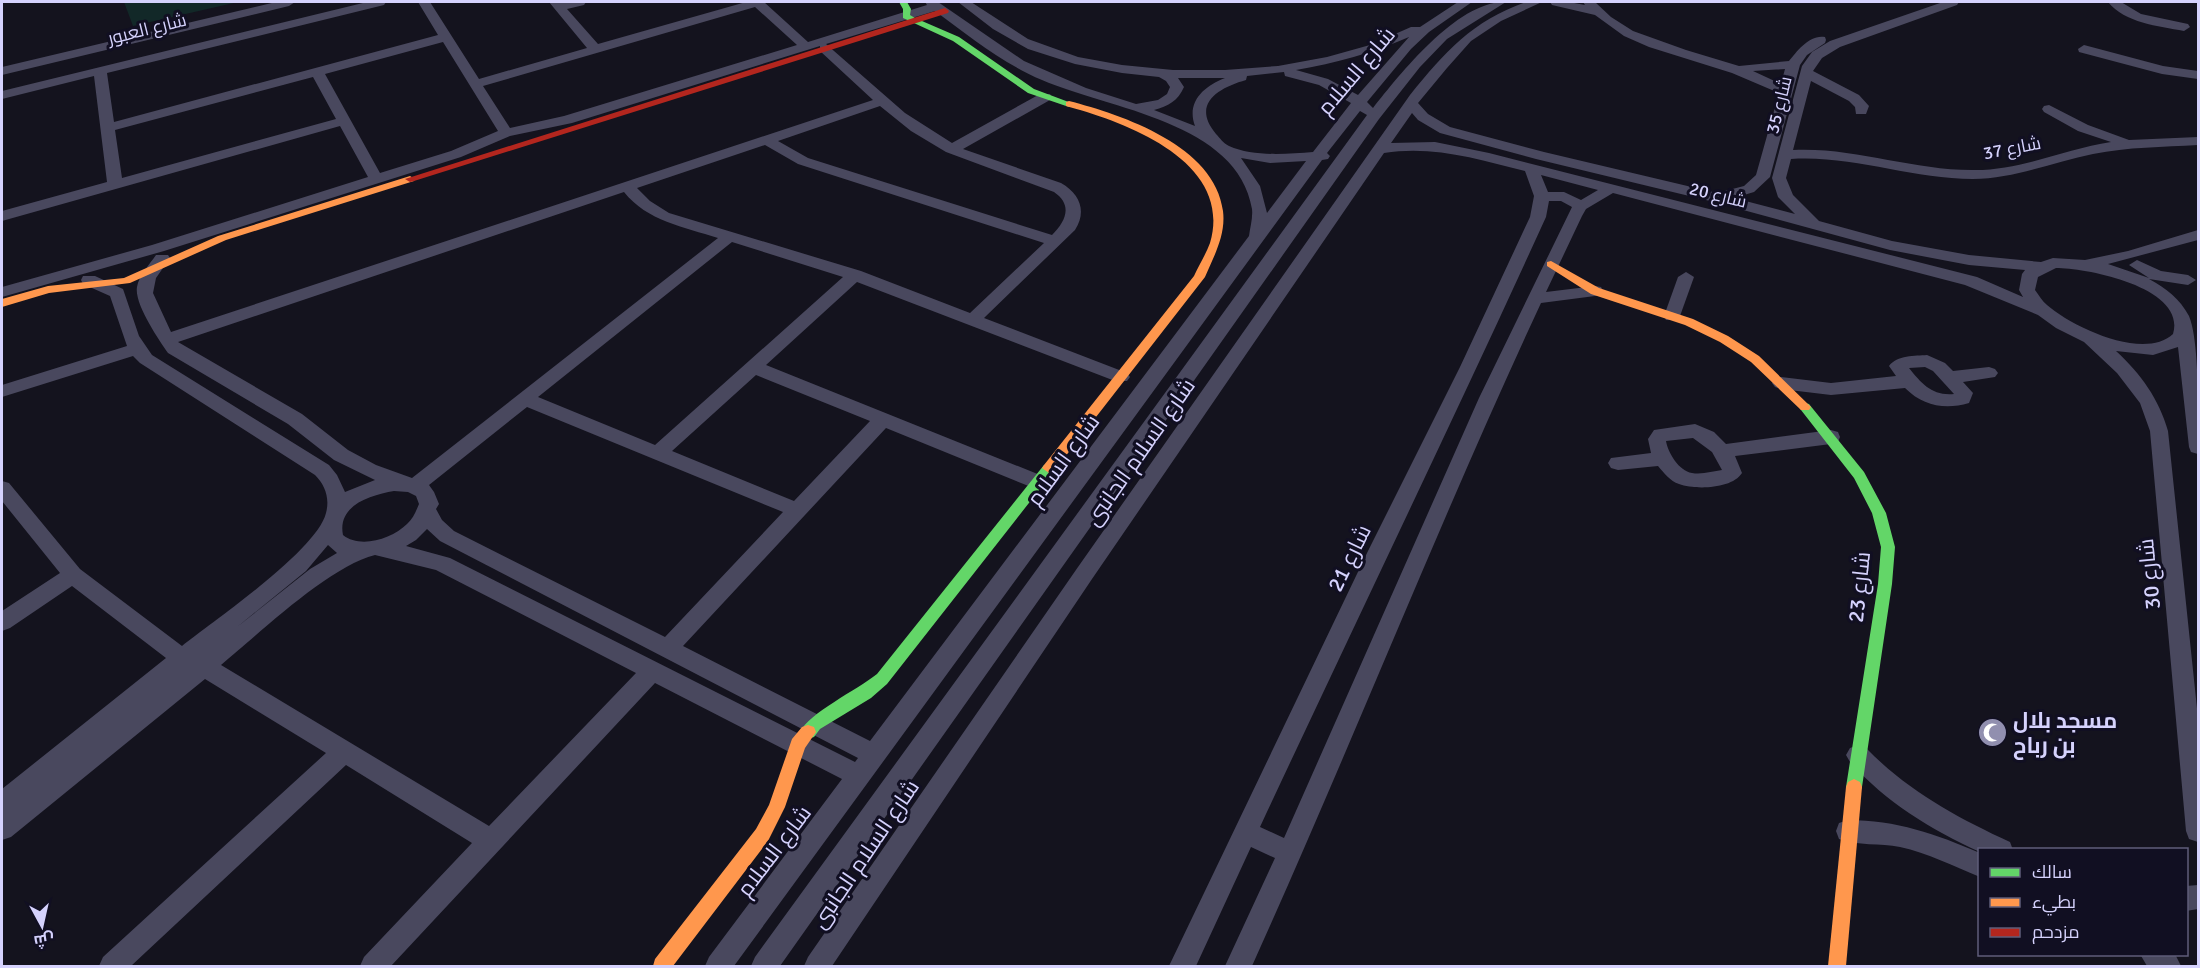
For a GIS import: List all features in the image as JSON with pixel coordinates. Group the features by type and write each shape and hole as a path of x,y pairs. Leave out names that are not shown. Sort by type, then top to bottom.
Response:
{"street":[{"name":"شارع العبور","path":"2,71 289,2"},
{"name":"شارع العبور","path":"2,83 335,2"},
{"path":"2,95 380,2"},
{"path":"424,2 506,133"},
{"path":"558,4 580,2"},
{"path":"475,84 758,2 804,49"},
{"path":"964,2 979,7 1003,30 1033,46 1070,58 1113,67 1160,72 1271,72 1362,52 1388,43 1436,13"},
{"name":"شارع السلام","path":"764,966 1350,151 1367,110 1404,46 1436,13 1466,2"},
{"name":"شارع السلام","path":"718,966 1317,157 1429,47 1461,21 1500,2"},
{"name":"شارع السلام الجانبى","path":"817,966 1084,573 1411,104 1457,46 1468,36 1494,19 1529,2"},
{"path":"1556,2 1594,7 1618,27 1646,40 1738,68 1786,92"},
{"name":"شارع 35","path":"1714,197 1738,194 1749,189 1762,177 1793,65 1802,52 1818,41 1924,2"},
{"name":"شارع 35","path":"1818,225 1794,207 1781,188 1779,178 1804,79 1817,55 1835,44 1953,2"},
{"path":"2114,2 2119,8 2133,15 2184,27"},
{"path":"558,4 595,49"},
{"path":"2,303 48,290 126,281 155,270 177,257 222,238 500,150 567,120 804,49 828,45 908,13 938,6 997,50 1033,71 1060,83 1162,116 1213,139"},
{"path":"662,966 762,836 777,807 798,744 814,724 865,693 882,679 1199,277 1215,250 1220,223 1215,197 1202,172 1180,151 1155,135 1105,114 1045,97 1007,78 956,39 908,13"},
{"path":"107,128 446,37"},
{"path":"828,45 903,120 952,149 1062,190 1073,201 1076,214 1070,227 972,320"},
{"path":"2084,49 2170,76 2199,75"},
{"path":"1738,68 1793,65"},
{"path":"100,71 115,184"},
{"path":"317,72 376,179"},
{"path":"1132,108 1165,103 1174,95 1177,87 1171,78 1160,72"},
{"path":"1271,72 1300,75 1325,81 1339,87 1367,110"},
{"path":"1255,73 1228,80 1209,92 1199,106 1200,123 1213,139 1236,160 1252,184 1260,210 1257,237"},
{"path":"1804,79 1836,88 1858,101 1862,106 1861,111"},
{"path":"952,149 1045,97"},
{"path":"166,340 882,101"},
{"name":"شارع 20","path":"1411,104 1432,124 1461,135 1714,197 1890,245 1969,260 2040,267 2068,262 2086,264"},
{"path":"2049,109 2083,128 2134,144"},
{"path":"2,216 344,121"},
{"path":"1421,144 1417,140 1416,131 1432,124"},
{"path":"2083,128 2091,150"},
{"path":"2,292 158,248 469,150 506,133 537,132"},
{"name":"شارع 37","path":"1790,134 1833,154"},
{"path":"489,139 500,150"},
{"path":"768,140 789,155 803,161 1055,241"},
{"name":"شارع 37","path":"1785,155 1833,154 1911,170 1976,175 2004,172 2091,150 2134,144 2199,141"},
{"name":"شارع 20","path":"1381,149 1421,144 1446,147 1971,281 2040,310 2071,331 2091,339"},
{"path":"1225,150 1270,159 1317,157 1350,151"},
{"path":"1531,168 1542,196 1564,197 1581,206"},
{"path":"628,187 642,203 664,216 855,274 1121,376"},
{"path":"1238,966 1290,853 1471,436 1534,299 1574,216 1581,206 1611,188"},
{"name":"شارع 21","path":"1182,966 1538,217 1542,196"},
{"path":"2086,264 2131,255 2199,235"},
{"path":"2,829 193,662 312,552 348,501 365,490 384,484 409,483 525,399 730,236"},
{"path":"2,803 193,662 317,575 370,549 400,540 418,527 428,512 430,501 426,491 369,470 341,455 295,419 185,357 166,340 145,293 145,286 161,261 162,254 158,248"},
{"path":"2131,255 2138,266 2157,276 2193,274"},
{"path":"1969,260 1980,272 1978,278 1971,281"},
{"name":"شارع 23","path":"1551,264 1595,291 1672,316 1724,339 1755,358 1809,411 1831,437 1859,475 1879,513 1887,547 1886,584 1857,755 1837,966"},
{"path":"2086,264 2115,271 2143,283 2172,303 2182,319 2199,447"},
{"path":"2040,267 2031,272 2026,280 2026,289 2031,300 2040,310"},
{"path":"87,269 86,276 89,281 117,293 136,349 146,359 322,470 333,481 338,496 333,538 344,547 423,557 443,564 860,776"},
{"path":"658,453 855,274"},
{"path":"2091,339 2131,348 2157,348 2176,341 2183,334 2183,291 2193,274"},
{"path":"1672,316 1686,277"},
{"name":"شارع 23","path":"1534,299 1595,291"},
{"name":"شارع 30","path":"2091,339 2131,375 2156,414 2199,831"},
{"path":"2,391 136,349"},
{"path":"1932,362 1949,377 1964,393 1963,399 1938,402 1931,400 1910,381 1899,369 1900,364 1932,362"},
{"path":"753,367 1038,482"},
{"path":"1949,377 1989,373"},
{"path":"1781,383 1831,389 1910,381"},
{"path":"1809,411 1821,395 1831,389"},
{"path":"525,399 797,510"},
{"path":"667,649 883,419"},
{"path":"1440,426 1471,436"},
{"path":"1695,431 1707,435 1732,467 1732,473 1728,476 1689,482 1673,473 1664,458 1656,444 1661,435 1695,431"},
{"path":"1720,451 1831,437"},
{"path":"1618,463 1664,458"},
{"path":"2,488 72,575 193,662 491,841"},
{"path":"428,512 435,525 447,536 875,755"},
{"path":"2,622 72,575"},
{"path":"373,966 652,671"},
{"path":"112,966 344,752"},
{"path":"1857,755 1895,793 1919,810 1999,848"},
{"path":"1848,831 1876,830 1906,835 1978,864"},
{"path":"1245,832 1290,853"},
{"path":"2156,956 2168,966"}],"green space":[{"path":"124,2 238,2 133,26"}],"traffic: fast":[{"path":"903,2 907,9 906,16 912,20 956,39 1031,91 1069,104"},
{"path":"1805,407 1859,475 1879,513 1888,547 1885,584 1854,787"},
{"path":"808,732 814,724 865,693 882,679 1049,468"}],"traffic: slow":[{"path":"1049,468 1199,277 1215,242 1218,211 1208,184 1190,160 1164,141 1133,125 1069,104"},
{"path":"2,303 48,290 126,281 222,238 410,179"},
{"path":"1551,264 1595,291 1689,322 1724,339 1755,359 1805,407"},
{"path":"662,966 762,835 777,807 798,744 808,732"},
{"path":"1837,966 1854,787"}],"traffic: jam":[{"path":"410,179 945,11"}],"place":[{"name":"مسجد بلال بن رباح","path":"1992,733"}]}
